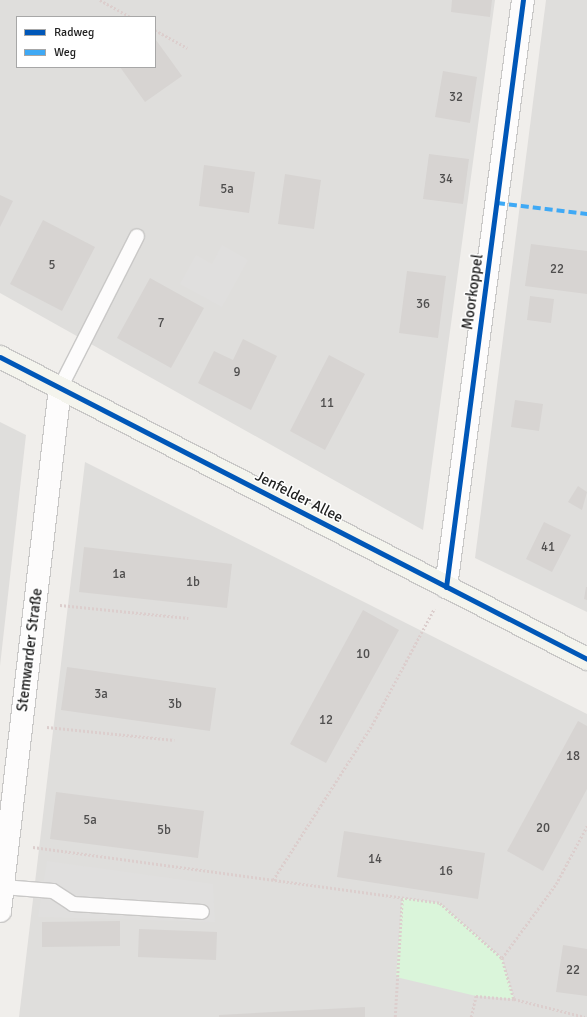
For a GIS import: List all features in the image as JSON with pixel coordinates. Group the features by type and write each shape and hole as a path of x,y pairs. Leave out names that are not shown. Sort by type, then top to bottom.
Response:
{"main road":[{"name":"Jenfelder Allee","path":"0,357 587,659"}],"street":[{"name":"Moorkoppel","path":"446,587 523,0"},
{"name":"Stemwarder Straße","path":"0,911 5,847 21,725 60,388"}],"lane":[{"path":"60,388 137,236"},
{"path":"3,887 53,891 73,904 202,912"}],"path":[{"path":"100,0 129,16"},
{"path":"156,31 187,48"},
{"path":"273,880 372,725 446,587"},
{"path":"35,603 188,618"},
{"path":"21,725 174,740"},
{"path":"502,958 556,884 587,826"},
{"path":"5,847 273,880 440,903 502,958 514,999"},
{"path":"394,1017 402,898"},
{"path":"471,1017 476,996 514,999 585,1017"}],"shaded area":[{"path":"0,0 495,0 423,530 0,293"},
{"path":"546,0 587,0 587,612 475,558"},
{"path":"222,245 248,260 222,307 180,284 196,255 212,264"},
{"path":"0,422 26,435 0,666"},
{"path":"85,462 587,714 587,1017 19,1017"},
{"path":"47,861 213,884 215,922 38,917"}],"green space":[{"path":"402,898 440,903 502,958 514,999 476,996 396,977"}],"building":[{"path":"452,0 492,0 490,17 451,12"},
{"path":"156,40 182,76 145,102 121,68 156,68"},
{"path":"443,71 477,77 470,123 435,117"},
{"path":"429,154 469,159 463,204 423,199"},
{"path":"204,165 255,172 249,213 199,206"},
{"path":"285,174 321,180 314,229 278,224"},
{"path":"0,195 13,201 0,227"},
{"path":"43,220 95,247 62,311 10,284"},
{"path":"531,244 587,251 587,294 525,286"},
{"path":"407,271 446,276 438,338 399,333"},
{"path":"150,278 204,308 171,368 117,338"},
{"path":"530,296 554,299 551,323 527,320"},
{"path":"243,339 277,356 251,410 198,383 214,351 233,360"},
{"path":"329,355 365,374 325,450 290,431"},
{"path":"515,400 543,404 539,431 511,427"},
{"path":"578,486 587,492 582,510 568,502"},
{"path":"544,522 571,535 552,572 526,559"},
{"path":"84,547 232,564 227,608 79,592"},
{"path":"587,587 587,600 584,599"},
{"path":"363,610 399,630 326,763 290,744"},
{"path":"67,667 216,688 210,731 61,710"},
{"path":"578,721 587,726 587,789 543,871 507,851"},
{"path":"56,792 204,811 198,858 50,839"},
{"path":"344,831 485,853 478,899 337,877"},
{"path":"120,921 120,946 42,947 42,922"},
{"path":"139,929 217,932 216,960 138,957"},
{"path":"563,945 587,949 587,996 556,992"},
{"path":"365,1007 365,1017 219,1017 219,1015"}],"marked path":[{"path":"497,203 587,214"}],"cycle path":[{"path":"446,587 523,0"},
{"path":"0,357 587,659"}]}
